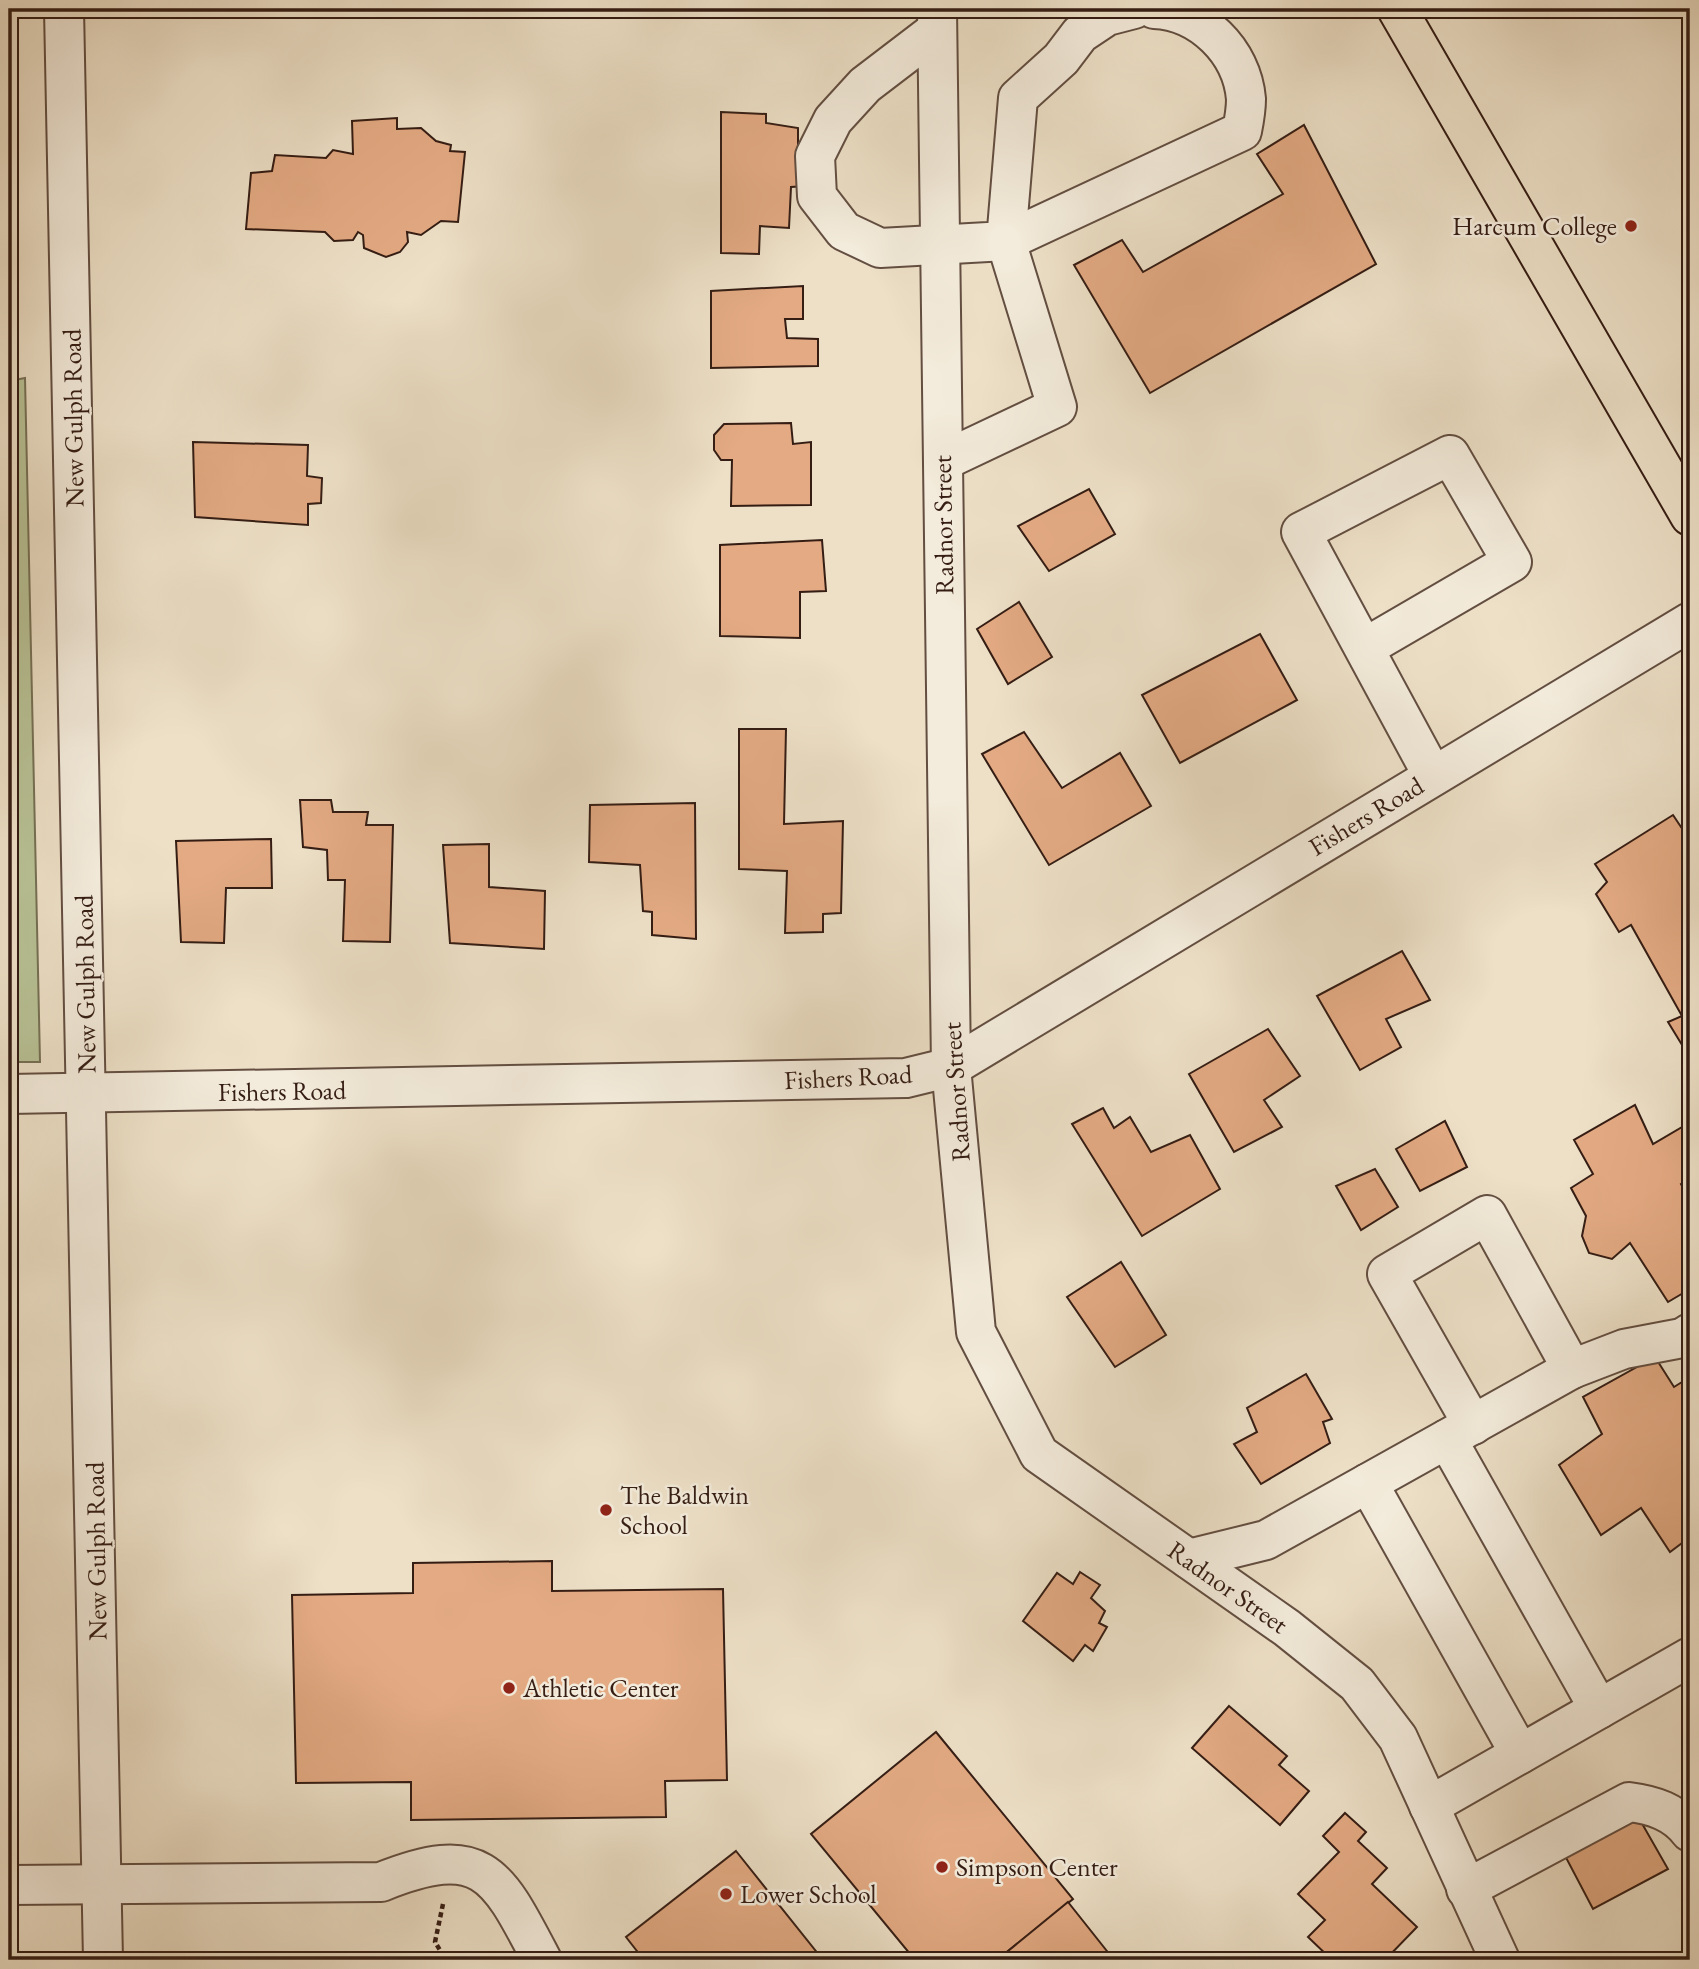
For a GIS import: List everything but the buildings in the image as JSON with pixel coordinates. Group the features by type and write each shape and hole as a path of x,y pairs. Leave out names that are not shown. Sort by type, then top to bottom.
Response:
{"main road":[{"path":"1397,9 1690,516"}],"street":[{"name":"New Gulph Road","path":"64,9 88,1095 103,1960"},
{"path":"943,461 1057,407 1006,242 1018,99 1061,59 1080,34 1107,16 1134,9"},
{"path":"937,20 865,85 833,120 815,156 817,195 844,231 880,247 1006,242 1242,131 1246,100 1239,69 1222,42 1198,22 1169,9 1154,9"},
{"name":"Radnor Street","path":"937,20 951,1067 976,1332 1039,1454 1287,1628 1357,1684 1398,1738 1500,1960"},
{"path":"1366,647 1512,562 1450,455 1301,532 1366,647 1433,776"},
{"name":"Fishers Road","path":"9,1094 88,1095 906,1078 951,1067 1690,622"},
{"path":"1572,1369 1487,1215 1387,1274 1460,1432 1599,1709"},
{"path":"1189,1559 1266,1540 1572,1369 1623,1349 1682,1338 1690,1333"},
{"path":"1368,1483 1520,1754"},
{"path":"1429,1806 1690,1657"},
{"path":"1466,1889 1629,1802 1663,1810 1683,1823 1690,1832"},
{"path":"9,1885 381,1882 430,1864 453,1863 478,1871 498,1884 513,1903 542,1960"}],"path":[{"path":"445,1893 435,1942 446,1960"}],"green space":[{"path":"25,378 40,1062 9,1062 9,381"}],"place":[{"name":"Harcum College","path":"1631,226"},
{"name":"The Baldwin School","path":"606,1510"},
{"name":"Athletic Center","path":"509,1688"},
{"name":"Simpson Center","path":"942,1867"},
{"name":"Lower School","path":"726,1894"}]}
